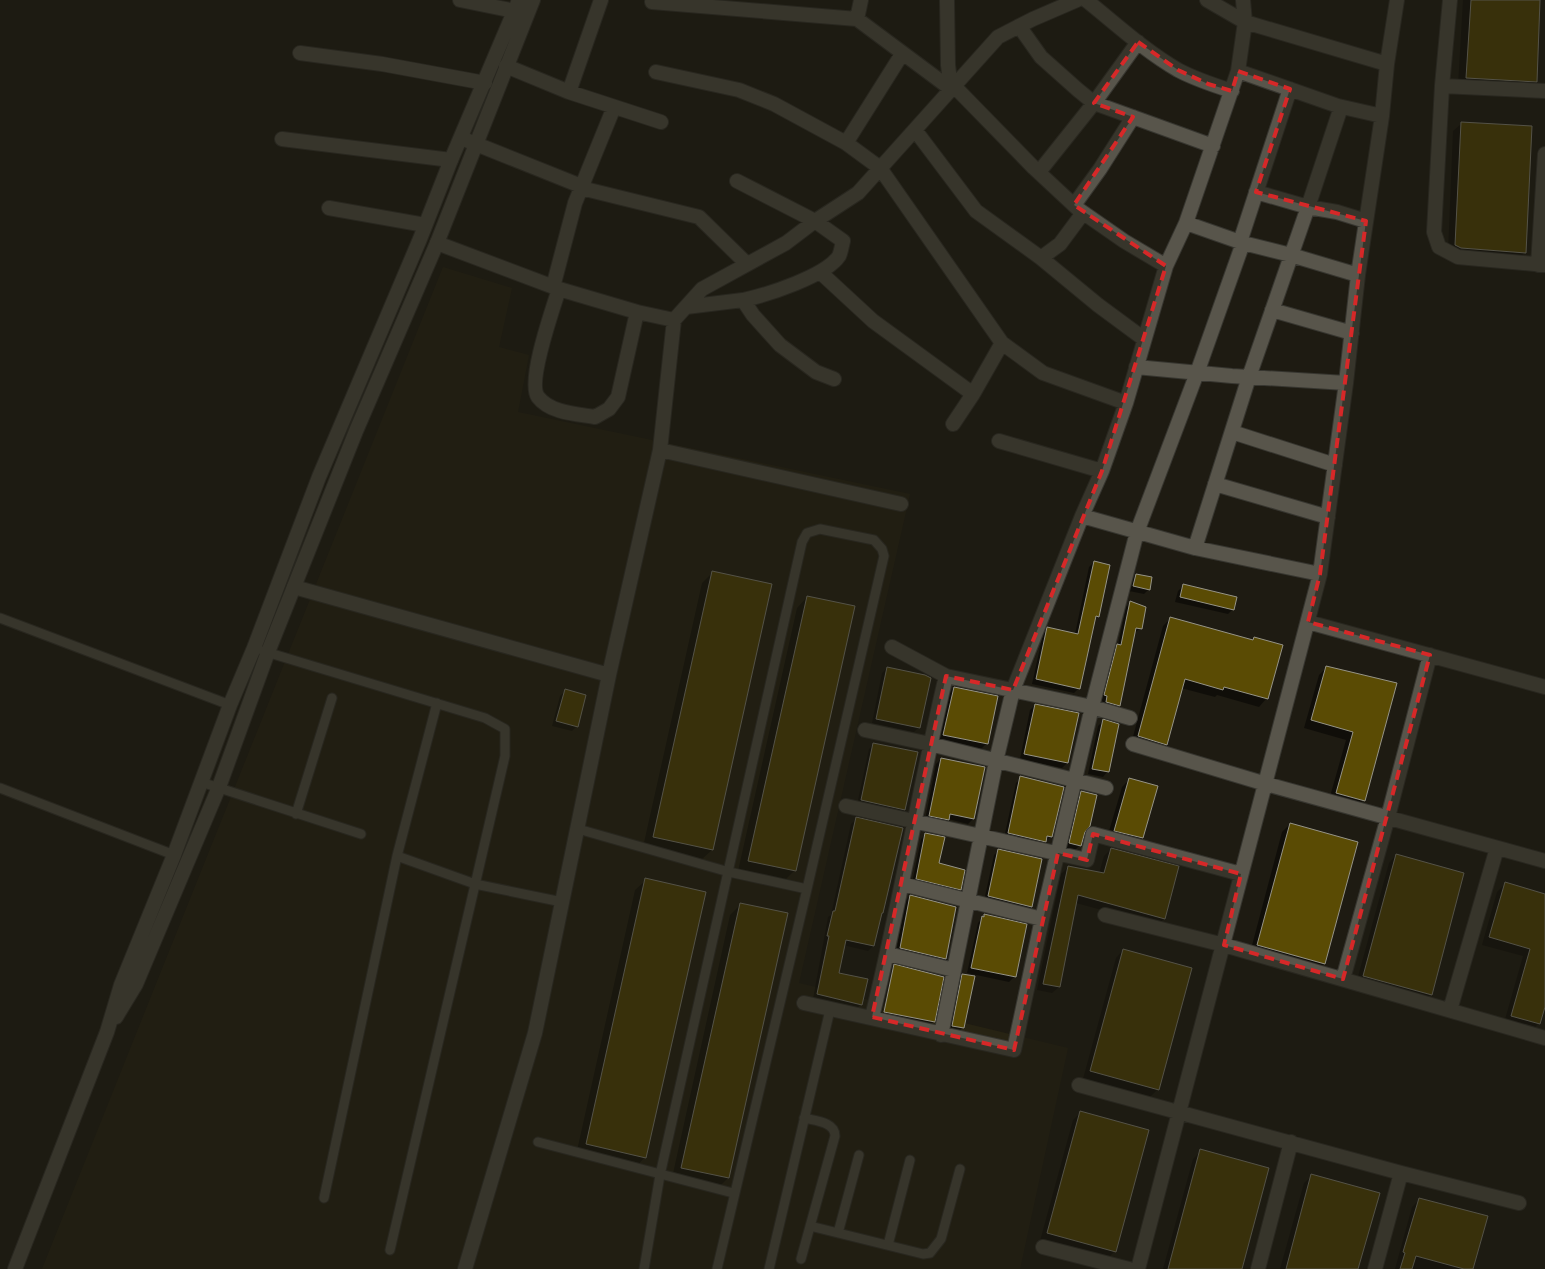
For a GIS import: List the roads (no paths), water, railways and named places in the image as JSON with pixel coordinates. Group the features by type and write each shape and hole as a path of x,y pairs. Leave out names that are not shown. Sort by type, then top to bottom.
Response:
{"street":[{"path":"15,1269 106,1032 121,984 174,855 319,477 517,6 460,0"},
{"path":"106,1032 136,984 220,787 268,652 356,431 437,243 506,66 534,0"},
{"path":"569,92 601,0"},
{"path":"857,19 861,0"},
{"path":"947,0 948,65 953,87"},
{"path":"465,1269 535,1033 609,675 660,450 674,320 702,289 786,244 815,221 858,193 998,37 1077,0"},
{"path":"1086,0 1138,42 1178,70 1208,84 1232,91"},
{"path":"1206,0 1245,22 1387,64"},
{"path":"941,1035 996,761 1013,690 1082,516 1102,471 1126,403 1166,266 1186,223 1232,91 1238,71 1245,22 1243,0"},
{"path":"1138,1269 1320,574 1346,383 1358,275 1397,0"},
{"path":"1450,0 1442,86 1434,232 1438,247 1458,257 1542,265 1545,154"},
{"path":"652,2 857,19 902,54 953,87 1078,209 1124,241 1166,266"},
{"path":"1019,26 1041,56 1094,103 1213,146"},
{"path":"1039,172 1094,103 1138,42"},
{"path":"300,53 382,64 485,83"},
{"path":"846,143 902,54"},
{"path":"506,66 569,92 661,122"},
{"path":"1238,71 1341,107 1382,116"},
{"path":"656,72 739,90 774,104 846,143 880,168 1002,343 1043,373 1126,403"},
{"path":"1442,86 1545,91"},
{"path":"804,1003 1014,1050 1042,919 1092,707 1137,532 1197,373 1290,89"},
{"path":"614,107 575,203 536,373 534,385 538,397 554,409 595,417 609,409 618,397 637,312"},
{"path":"1195,548 1249,377 1341,107"},
{"path":"1041,258 1060,244 1100,169 1133,117"},
{"path":"915,130 976,211 1041,258 1098,305 1144,339"},
{"path":"461,138 590,191 699,217 747,264"},
{"path":"282,139 451,160"},
{"path":"686,307 744,300 765,295 820,272 838,256 843,240 815,221 737,181"},
{"path":"1256,192 1366,221"},
{"path":"329,208 425,225"},
{"path":"1186,223 1241,243 1291,255 1358,275"},
{"path":"437,243 556,288 637,312 674,320"},
{"path":"820,272 873,321 973,394"},
{"path":"744,300 753,315 780,344 816,372 834,379"},
{"path":"1272,310 1352,333"},
{"path":"954,424 1002,343"},
{"path":"1136,367 1346,383"},
{"path":"1232,432 1335,465"},
{"path":"999,442 1102,471"},
{"path":"660,450 901,504"},
{"path":"1215,484 1328,517"},
{"path":"1082,516 1195,548 1320,574"},
{"path":"294,587 609,675"},
{"path":"1308,622 1545,687"},
{"path":"892,647 946,676 1092,707 1130,718"},
{"path":"1343,979 1388,818 1430,655"},
{"path":"872,1018 888,954 914,820 946,676"},
{"path":"865,730 930,744 1106,788"},
{"path":"1133,744 1266,784 1545,861"},
{"path":"846,806 1087,860 1092,834 1241,874"},
{"path":"1450,1010 1497,848"},
{"path":"902,884 1042,919"},
{"path":"1105,915 1224,944 1545,1038"},
{"path":"888,954 954,970"},
{"path":"1080,1085 1401,1173 1519,1203"},
{"path":"1258,1269 1291,1142"},
{"path":"1375,1269 1401,1173"},
{"path":"1043,1247 1129,1269"}],"lane":[{"path":"644,1269 660,1175 802,542 807,533 820,529 874,540 882,549 884,556 717,1269"},
{"path":"0,618 230,706"},
{"path":"254,648 485,718 506,729 505,756 390,1250"},
{"path":"296,814 332,698"},
{"path":"324,1198 397,856 437,703"},
{"path":"202,782 361,834"},
{"path":"0,788 174,855"},
{"path":"578,829 728,872 807,890"},
{"path":"397,856 475,884 562,902"},
{"path":"769,1269 830,1010"},
{"path":"801,1259 835,1136 835,1130 832,1126 804,1118"},
{"path":"538,1142 734,1194"},
{"path":"838,1233 859,1155"},
{"path":"888,1245 910,1160"},
{"path":"810,1226 923,1254 930,1253 941,1239 960,1169"}]}
